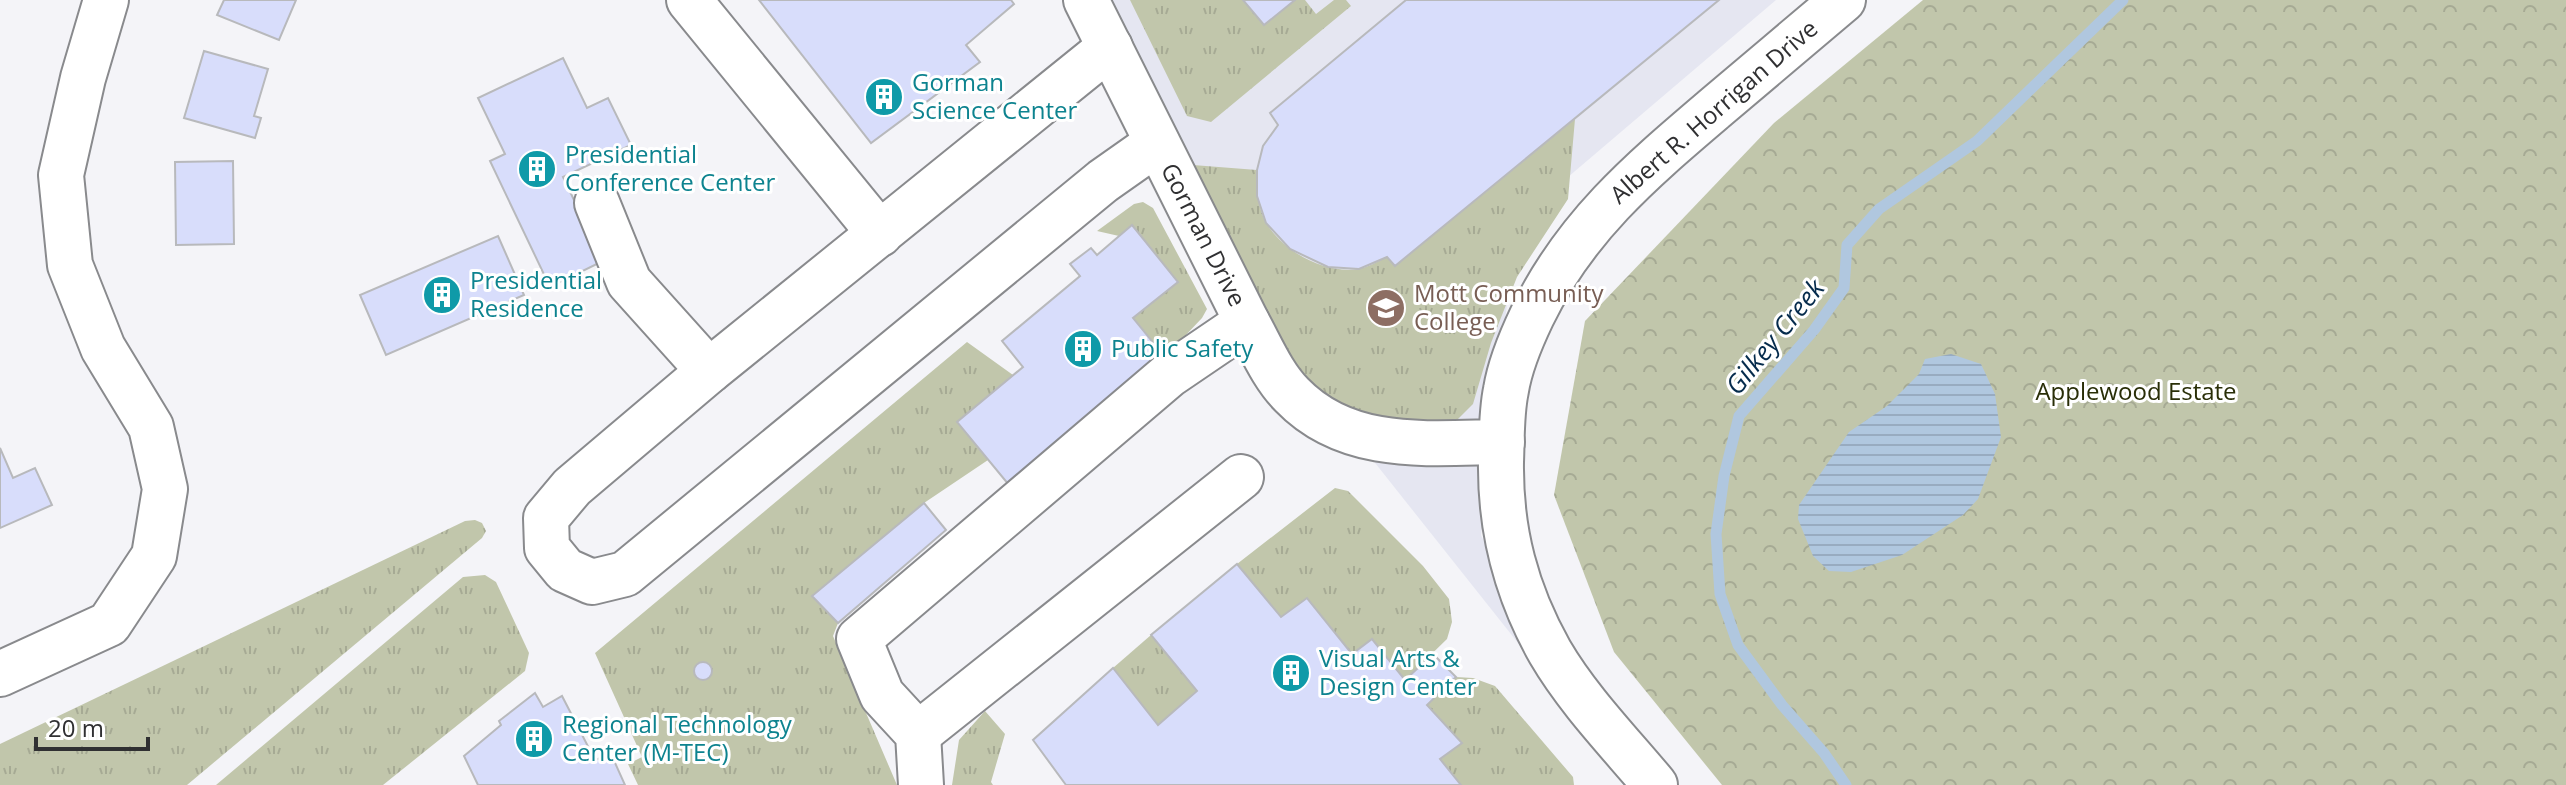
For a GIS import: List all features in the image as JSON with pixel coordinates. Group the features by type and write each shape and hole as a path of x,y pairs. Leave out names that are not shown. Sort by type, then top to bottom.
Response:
{"street":[{"path":"0,674 109,624 154,556 165,489 151,427 103,348 70,265 61,175 83,78 106,0"},
{"path":"689,0 880,234"},
{"name":"Gorman Drive","path":"1086,0 1247,322 1275,373 1291,394 1325,422 1369,439 1502,442"},
{"name":"Albert R. Horrigan Drive","path":"1655,785 1574,687 1533,619 1517,580 1506,540 1501,498 1506,389 1523,335 1546,288 1573,245 1607,205 1644,169 1843,0"},
{"path":"1110,47 709,371 572,487 546,518 547,548 565,570 592,582 625,574 1103,181 1157,143"},
{"path":"597,203 629,282 709,371"},
{"path":"921,785 918,734 882,695 859,639 1169,375 1247,322"},
{"path":"918,734 1241,477"}],"shaded area":[{"name":"Mott Community College","path":"1109,0 1776,0 1561,183 1512,259 1481,535 1545,677 1291,357"}],"green space":[{"path":"1130,0 1243,0 1264,25 1295,0 1305,0 1316,14 1334,0 1346,0 1351,6 1211,122 1187,116"},
{"name":"Applewood Estate","path":"1923,0 2566,0 2566,785 1722,785 1614,652 1554,495 1585,321 1774,123"},
{"path":"1575,119 1568,199 1517,277 1491,343 1473,404 1456,421 1391,423 1347,414 1320,394 1285,353 1193,165 1257,170 1259,205 1267,224 1284,244 1306,259 1345,270 1369,266 1387,257 1395,266"},
{"path":"1143,202 1153,208 1207,309 1165,357 1133,318 1177,282 1131,226 1119,236 1097,231 1134,204"},
{"path":"967,342 1013,375 958,422 988,460 924,503 812,596 838,623 833,636 897,785 638,785 628,764 642,757 595,653"},
{"path":"1335,488 1348,491 1423,566 1449,599 1452,622 1447,639 1405,680 1372,639 1352,654 1307,598 1281,617 1237,564"},
{"path":"465,521 482,523 486,531 482,538 187,785 0,785 0,744"},
{"path":"485,575 496,582 529,653 525,671 383,785 216,785 463,577"},
{"path":"1151,635 1197,691 1158,725 1113,668"},
{"path":"1456,677 1473,678 1495,686 1573,777 1574,785 1461,785 1440,759 1461,743 1427,705"},
{"path":"985,711 1005,734 991,782 993,785 952,785 959,740"}],"water":[{"path":"1951,354 1981,364 1995,394 2001,437 1978,499 1963,515 1902,555 1851,572 1829,571 1813,556 1798,519 1799,505 1849,432 1887,406 1919,374 1925,359"}],"building":[{"path":"224,0 296,0 279,40 217,15"},
{"name":"Gorman Science Center","path":"759,0 1011,0 1014,4 966,45 980,62 871,143"},
{"path":"1243,0 1295,0 1264,25"},
{"path":"1406,0 1719,0 1395,266 1387,257 1359,269 1328,267 1290,249 1266,223 1257,196 1257,170 1263,146 1278,125 1270,113"},
{"path":"204,51 268,69 254,116 261,118 255,138 184,118"},
{"name":"Presidential Conference Center","path":"563,58 587,108 608,98 631,145 563,177 603,261 550,287 490,161 505,154 478,98"},
{"path":"233,161 234,244 176,245 175,162"},
{"name":"Public Safety","path":"1132,225 1178,282 1133,318 1165,357 1009,485 957,422 1023,367 1002,341 1080,276 1070,264 1091,248 1097,255"},
{"name":"Presidential Residence","path":"498,236 524,295 386,355 360,295"},
{"path":"0,448 13,478 35,468 52,505 0,528"},
{"path":"924,503 946,530 838,623 812,596"},
{"name":"Visual Arts & Design Center","path":"1237,564 1281,617 1307,598 1352,654 1372,639 1405,680 1433,654 1456,677 1427,705 1462,743 1440,759 1461,785 1066,785 1033,740 1113,668 1158,725 1197,691 1151,635"},
{"path":"699,662 707,662 712,671 710,678 699,680 694,675 694,667"},
{"name":"Regional Technology Center (M-TEC)","path":"535,693 543,707 562,696 595,760 611,754 625,785 478,785 464,756 501,725 499,721"}],"waterway":[{"name":"Gilkey Creek","path":"1846,785 1738,645 1720,594 1716,534 1724,476 1739,416 1814,330 1844,288 1847,245 1879,209 1977,141 2123,0"}],"place":[{"name":"Gorman Science Center","path":"884,97"},
{"name":"Presidential Conference Center","path":"537,169"},
{"name":"Presidential Residence","path":"442,295"},
{"name":"Mott Community College","path":"1386,308"},
{"name":"Public Safety","path":"1083,349"},
{"name":"Visual Arts & Design Center","path":"1291,673"},
{"name":"Regional Technology Center (M-TEC)","path":"534,739"}]}
